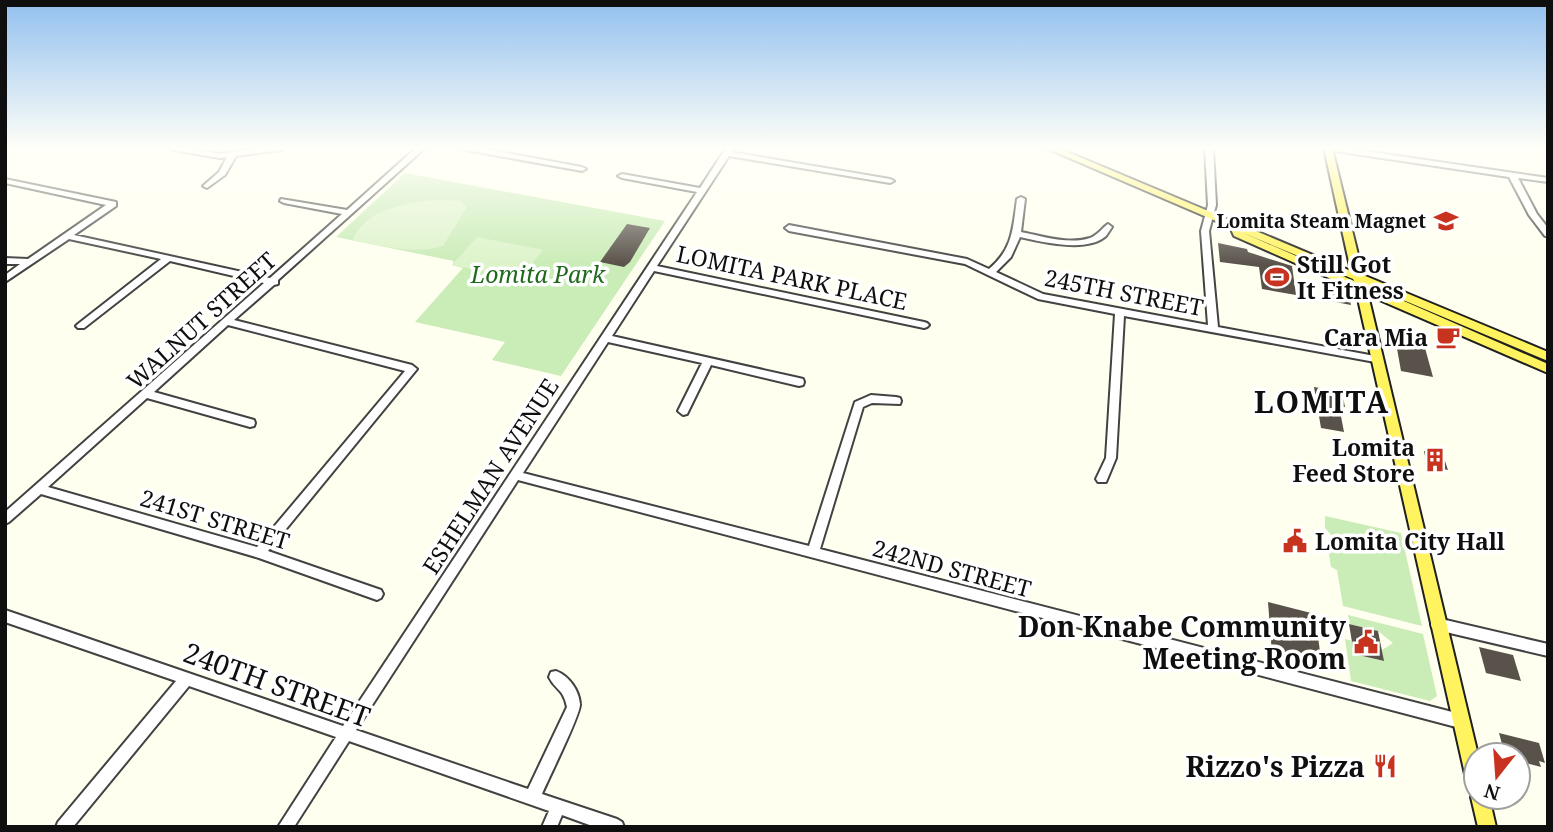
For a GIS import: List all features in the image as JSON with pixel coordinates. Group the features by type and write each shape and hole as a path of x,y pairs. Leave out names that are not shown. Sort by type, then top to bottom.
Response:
{"main road":[{"path":"1141,187 1234,228 1237,234 1548,357"},
{"path":"1337,187 1465,741"},
{"path":"1360,282 1548,369"}],"street":[{"path":"5,279 113,204 32,187"},
{"name":"WALNUT STREET","path":"5,519 275,282 376,187"},
{"path":"680,187 702,191"},
{"name":"ESHELMAN AVENUE","path":"285,827 705,187"},
{"path":"1211,187 1212,205 1205,232 1213,329"},
{"path":"1518,187 1532,215 1548,234"},
{"path":"991,272 1008,260 1016,234 1021,199"},
{"path":"284,201 346,212"},
{"path":"1016,234 1078,242 1098,238 1105,234 1108,227"},
{"name":"245TH STREET","path":"789,228 938,255 991,272 1041,297 1375,359"},
{"path":"68,236 166,260 275,282"},
{"path":"82,326 166,260"},
{"path":"5,261 30,262"},
{"name":"LOMITA PARK PLACE","path":"651,268 924,325"},
{"path":"1102,480 1111,458 1120,311"},
{"path":"228,323 412,369 259,553"},
{"path":"606,338 799,382"},
{"path":"683,411 708,361"},
{"path":"146,394 250,423"},
{"path":"813,553 859,405 871,399 895,401"},
{"name":"242ND STREET","path":"515,475 1460,721"},
{"name":"241ST STREET","path":"39,489 259,553 377,594"},
{"name":"240TH STREET","path":"5,616 617,827"},
{"path":"1437,624 1548,650"},
{"path":"532,798 574,707 571,692 556,677"},
{"path":"63,827 187,678"},
{"path":"549,827 558,807"}],"green space":[{"name":"Lomita Park","path":"390,187 480,187 665,221 561,376 492,360 505,342 415,322 463,268 452,265 454,261 336,237"},
{"path":"434,200 460,201 467,207 443,246 410,250 353,240 366,221 376,215 398,206"},
{"path":"477,237 543,250 520,279 452,265"},
{"path":"1325,516 1401,533 1422,626 1343,606 1337,570 1331,567 1328,548 1332,545 1331,535 1325,528"},
{"path":"1348,615 1423,634 1437,696 1430,701 1351,681 1345,639 1352,641 1354,654 1383,661 1382,650 1393,643 1378,631 1349,624"}],"building":[{"path":"627,224 650,228 630,262 624,267 600,262"},
{"name":"Still Got It Fitness","path":"1218,243 1247,249 1248,252 1292,266 1296,295 1262,289 1259,267 1220,262"},
{"path":"1326,280 1348,292 1351,305 1330,301"},
{"path":"1396,343 1425,348 1433,377 1401,371"},
{"path":"1314,387 1342,392 1345,407 1339,406 1344,432 1321,428"},
{"name":"Lomita Feed Store","path":"1424,451 1443,455 1448,470 1427,466"},
{"path":"1268,602 1315,614 1322,667 1272,654"},
{"name":"Don Knabe Community Meeting Room","path":"1349,624 1378,631 1384,661 1354,654"},
{"path":"1479,647 1513,655 1521,681 1486,673"},
{"path":"1499,733 1531,741 1501,741"},
{"path":"1532,741 1539,743 1545,763 1539,761 1541,767 1532,765"}],"place":[{"name":"Lomita Steam Magnet","path":"1446,221"},
{"name":"Still Got It Fitness","path":"1277,277"},
{"name":"Cara Mia","path":"1448,337"},
{"name":"Lomita Feed Store","path":"1435,460"},
{"name":"Lomita City Hall","path":"1295,541"},
{"name":"Don Knabe Community Meeting Room","path":"1366,642"},
{"name":"Rizzo's Pizza","path":"1385,766"}],"district":[{"name":"LOMITA","path":"1322,401"}]}
